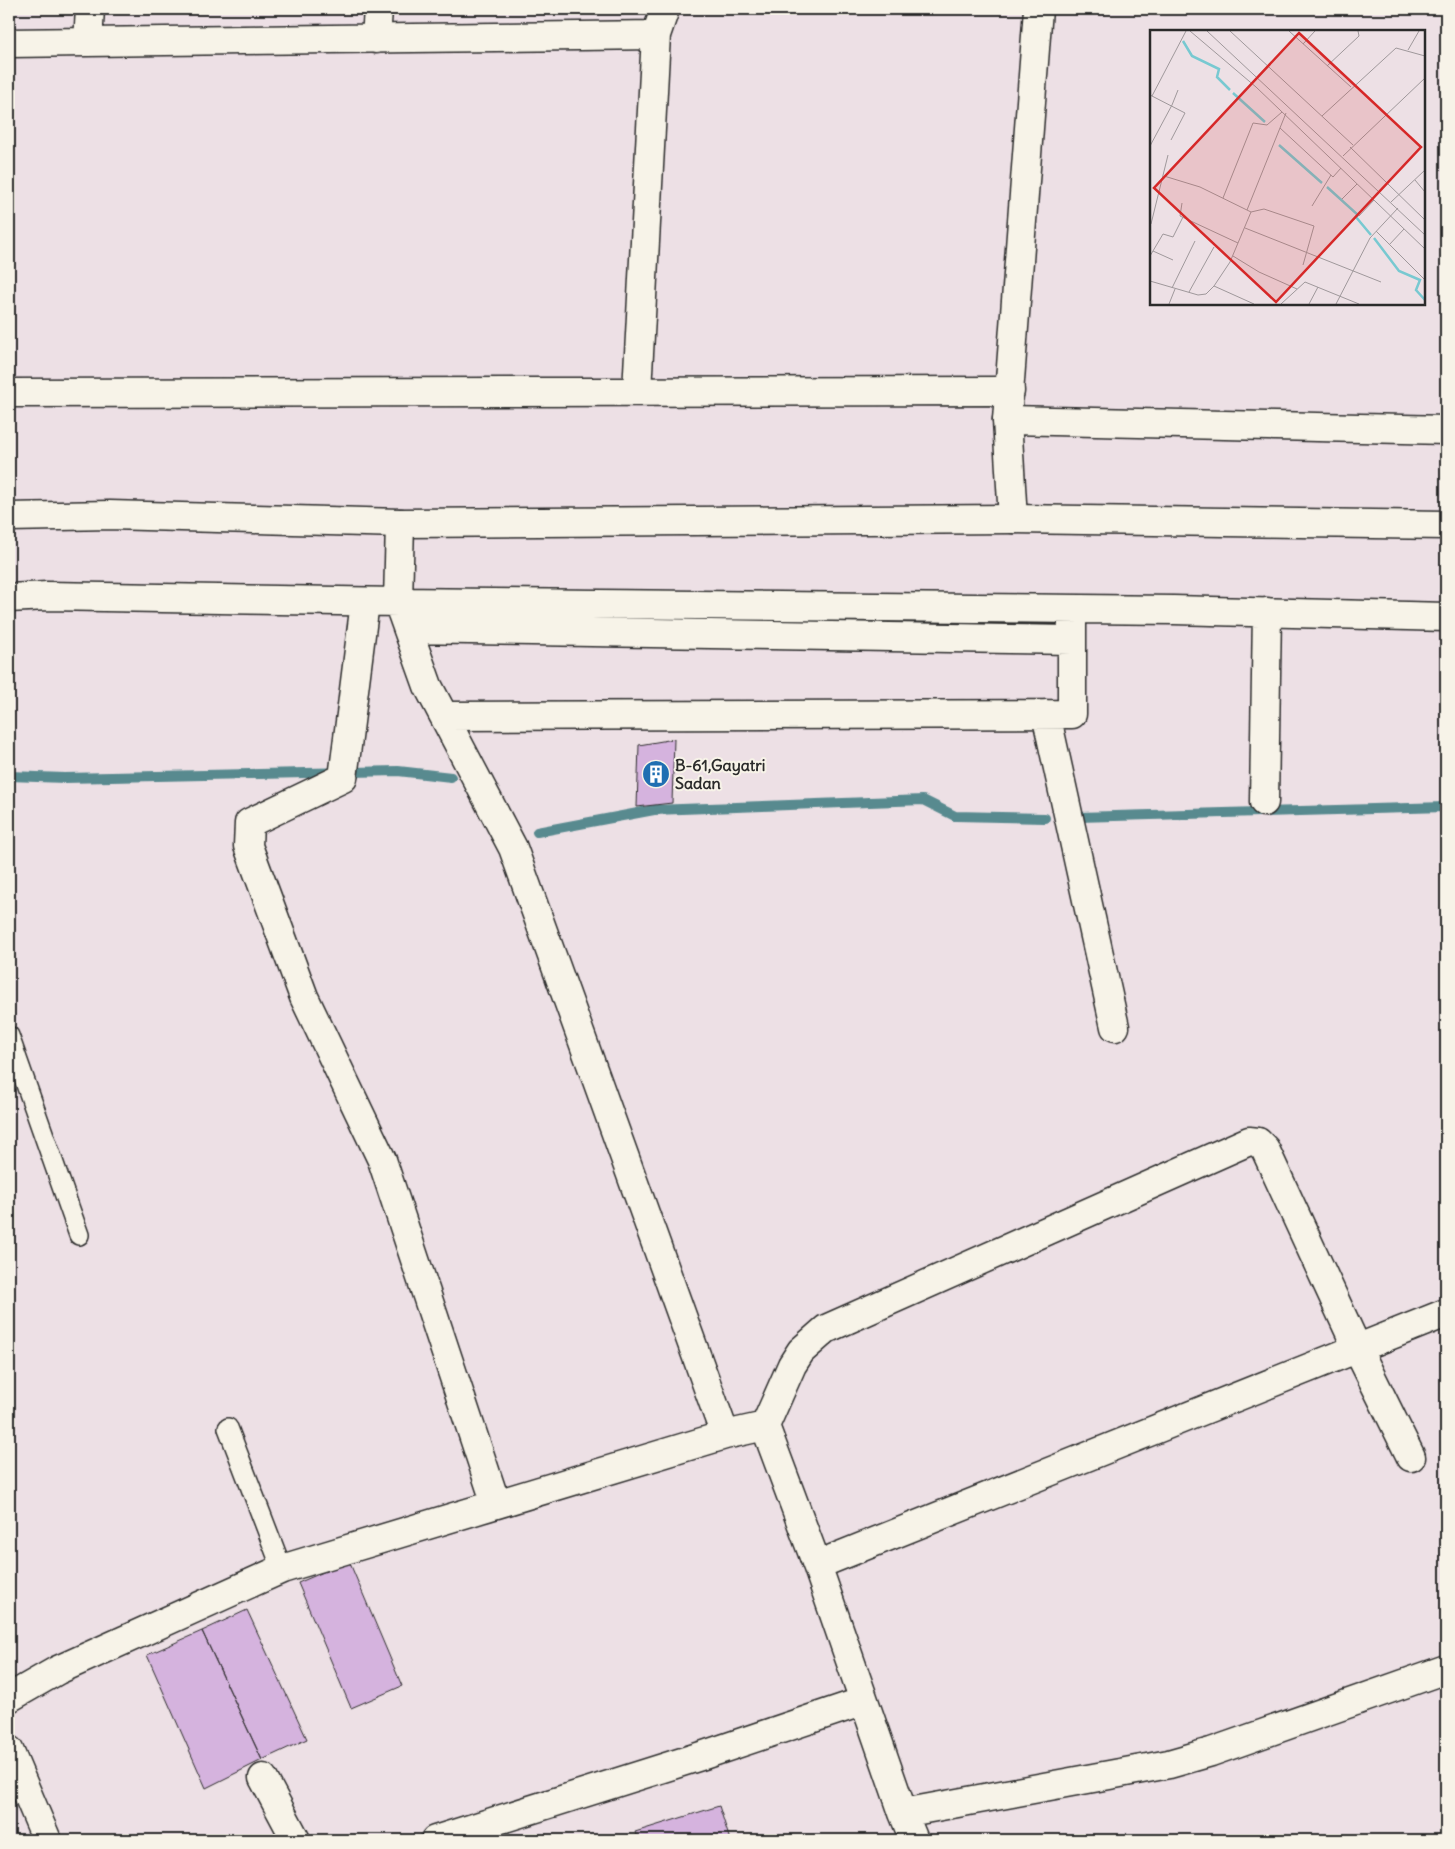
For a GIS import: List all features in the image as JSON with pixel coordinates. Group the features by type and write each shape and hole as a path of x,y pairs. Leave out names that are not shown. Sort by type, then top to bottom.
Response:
{"street":[{"path":"88,42 90,9"},
{"path":"376,39 378,9"},
{"path":"637,391 656,35 664,9"},
{"path":"1013,519 1007,420 1038,9"},
{"path":"9,43 656,35"},
{"path":"9,393 1010,390"},
{"path":"1007,420 1446,430"},
{"path":"9,517 110,515 400,523 1013,519 1446,524"},
{"path":"400,523 398,602 428,686 513,848 726,1436"},
{"path":"9,598 47,596 1446,616"},
{"path":"365,602 343,778 249,823 248,846 304,997 382,1160 496,1504"},
{"path":"445,716 1072,714 1072,610"},
{"path":"1264,802 1267,612"},
{"path":"408,629 1072,640"},
{"path":"1046,714 1115,1027"},
{"path":"914,1840 817,1565 765,1426 792,1365 801,1351 826,1330 1249,1141 1258,1142 1266,1149 1357,1348 1411,1457"},
{"path":"817,1565 1446,1313"},
{"path":"9,1698 58,1670 282,1569 496,1504 765,1426"},
{"path":"903,1813 1169,1764 1220,1749 1446,1668"},
{"path":"435,1840 704,1755 864,1701"},
{"path":"9,1750 47,1840"},
{"path":"263,1778 296,1840"}],"lane":[{"path":"9,1036 79,1235"},
{"path":"228,1428 282,1569"}],"building":[{"name":"B-61,Gayatri Sadan","path":"674,739 672,803 637,807 639,745"},
{"path":"349,1561 402,1686 351,1708 298,1583"},
{"path":"247,1610 307,1739 262,1760 202,1631"},
{"path":"202,1631 262,1760 206,1788 147,1655"},
{"path":"719,1806 730,1840 638,1840 635,1832"}],"waterway":[{"path":"9,776 65,778 398,771 451,777"},
{"path":"537,832 654,810 923,800 955,816 1045,818"},
{"path":"1078,817 1446,807"}],"place":[{"name":"B-61,Gayatri Sadan","path":"656,774"}]}
